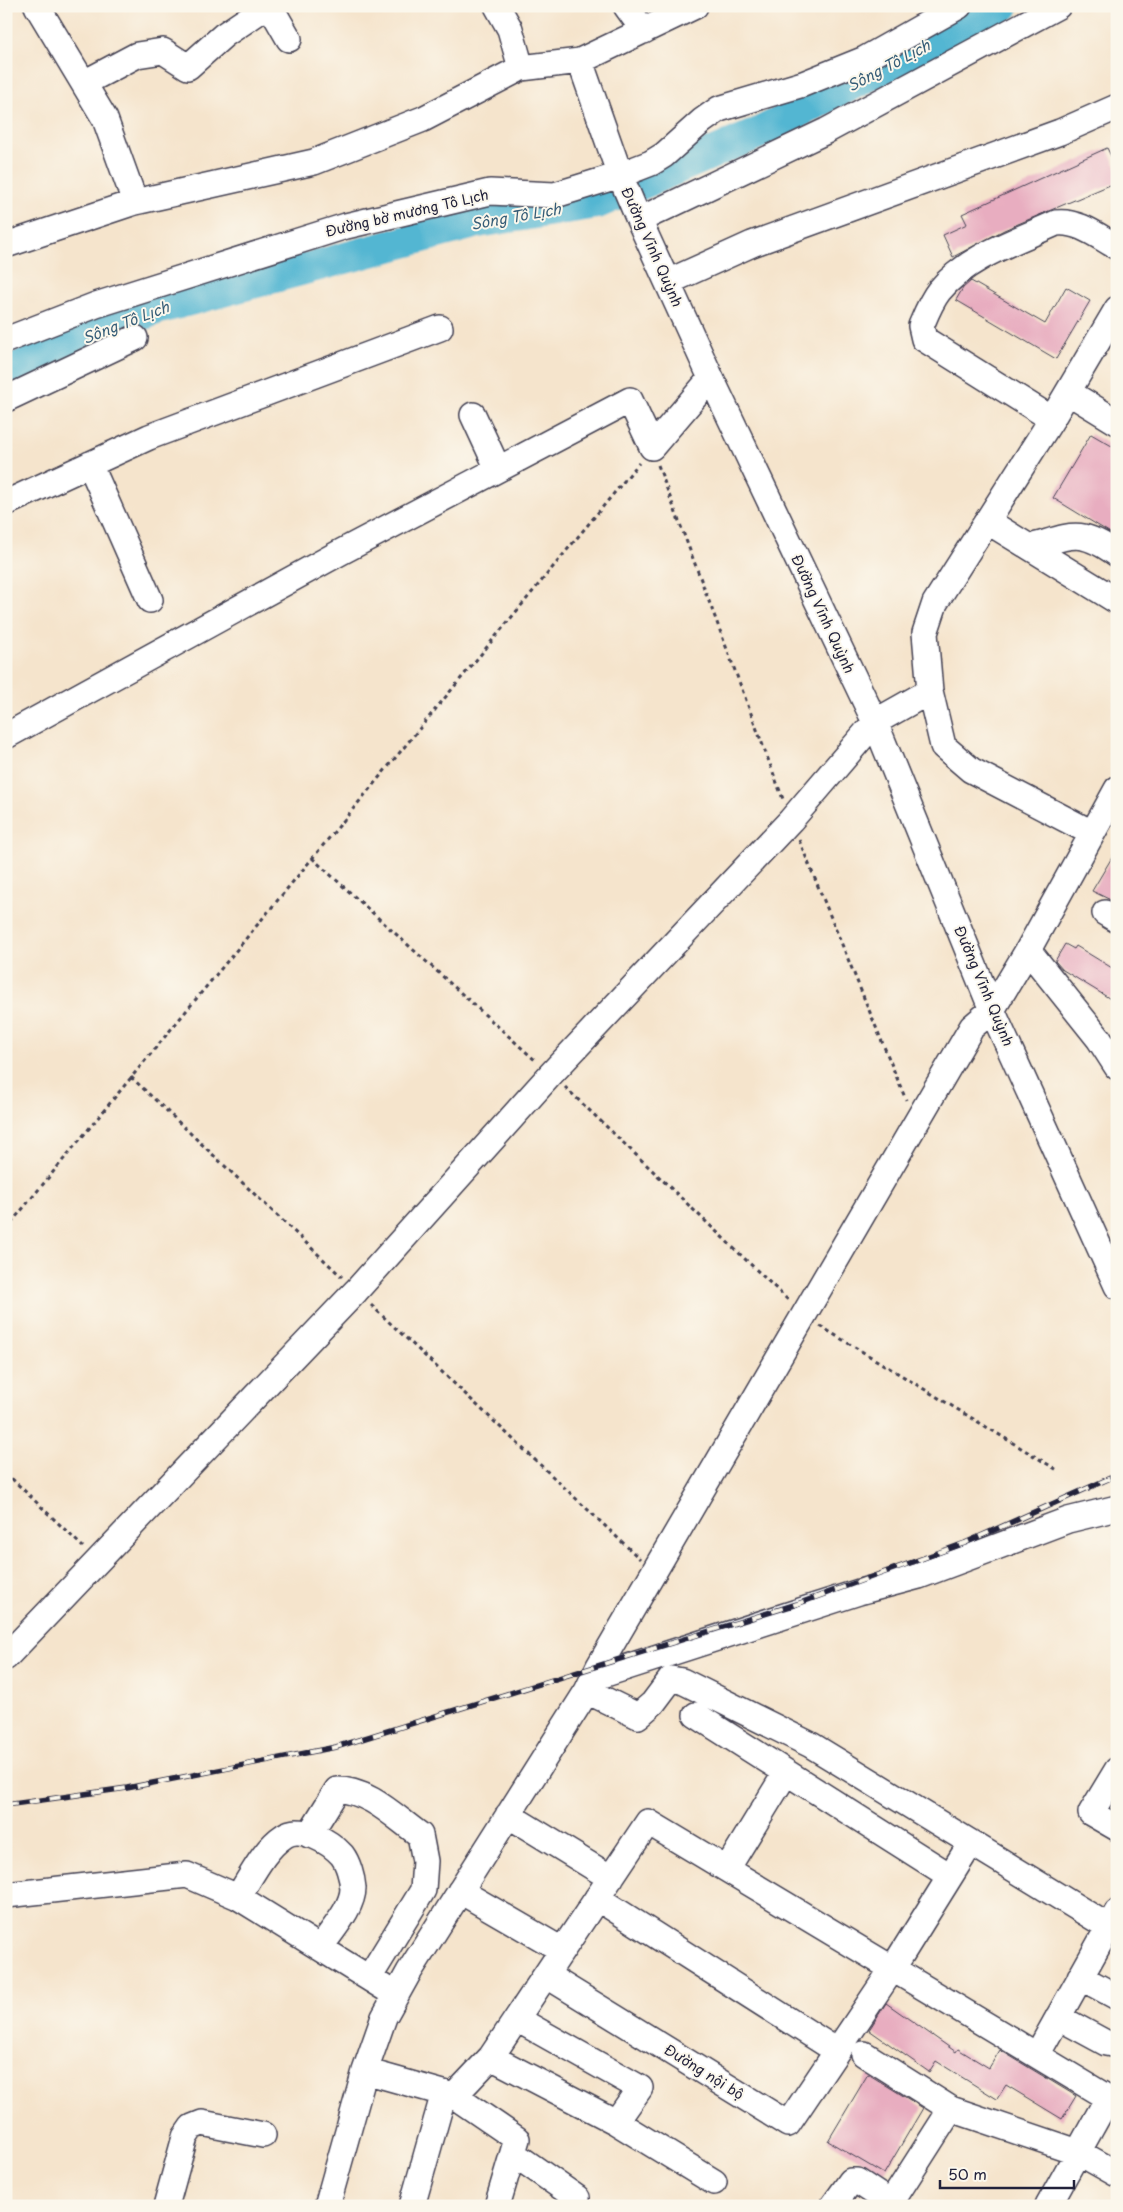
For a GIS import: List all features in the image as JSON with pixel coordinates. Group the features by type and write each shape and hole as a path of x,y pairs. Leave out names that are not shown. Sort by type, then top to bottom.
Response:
{"street":[{"path":"37,6 105,119 136,202"},
{"path":"84,83 137,55 164,51 188,67 224,36 269,6 289,39"},
{"path":"497,6 510,29 521,68"},
{"path":"626,6 644,30"},
{"path":"6,245 136,202 314,162 422,119 521,68 580,60 694,6"},
{"path":"638,216 826,131 1058,6"},
{"name":"Đường bờ mương Tô Lịch","path":"6,340 96,305 346,226 490,192 555,195 622,179 664,155 702,121 719,110 820,78 865,59 946,9"},
{"name":"Đường Vĩnh Quỳnh","path":"580,60 622,179 638,216 711,378 875,722 992,1010 1117,1286"},
{"path":"668,282 752,244 1060,132 1117,107"},
{"path":"1052,419 924,339 921,326 939,291 960,272 983,256 1056,223 1064,222 1078,225 1117,247"},
{"path":"1092,833 971,770 943,746 930,691 924,633 935,603 1052,419 1117,309"},
{"path":"6,503 149,437 440,328"},
{"path":"6,399 135,338"},
{"path":"6,736 341,552 630,400 652,448 711,378"},
{"path":"1068,392 1117,422"},
{"path":"474,414 498,469"},
{"path":"90,464 150,600"},
{"path":"987,521 1117,601"},
{"path":"1030,548 1077,534 1104,544 1117,554"},
{"path":"6,1657 356,1291 550,1074 791,820 875,722 930,691"},
{"path":"327,2206 364,2071 384,2017 396,1995 590,1684 972,1027 992,1010 1028,950 1117,789"},
{"path":"1028,950 1099,1039 1117,1067"},
{"path":"590,1684 859,1592 919,1576 1068,1520 1117,1508"},
{"path":"590,1684 638,1716 653,1703 671,1679 677,1679 810,1745 970,1843 1114,1923 1080,1977 1037,2055"},
{"path":"696,1715 788,1776 950,1876"},
{"path":"727,1869 810,1745"},
{"path":"1117,1770 1091,1813 1117,1828"},
{"path":"309,1834 337,1790 346,1790 357,1792 374,1802 420,1836 425,1861 423,1890 369,1978"},
{"path":"508,1815 604,1888 837,2051"},
{"path":"412,2206 449,2095 491,2057 648,1822 1108,2098 1048,2206"},
{"path":"238,1897 273,1844 285,1834 296,1831 309,1834 341,1855 348,1865 353,1887 351,1899 320,1948"},
{"name":"Đường nội bộ","path":"546,1975 788,2124 893,1968 970,1843"},
{"path":"6,1895 187,1875 238,1897 396,1995"},
{"path":"460,1891 562,1950"},
{"path":"1080,1977 1117,1997"},
{"path":"1058,2017 1106,2043 1117,2045"},
{"path":"517,2018 640,2088 616,2122"},
{"path":"864,2054 951,2108 1078,2152 1117,2174"},
{"path":"491,2057 616,2122 714,2182"},
{"path":"364,2071 449,2095 517,2139 497,2206"},
{"path":"832,2206 851,2181 857,2181 893,2204 951,2108"},
{"path":"166,2206 184,2137 192,2127 202,2123 263,2135"},
{"path":"514,2154 576,2202"}],"path":[{"path":"6,1229 652,448 791,820 916,1124"},
{"path":"131,1077 655,1573"},
{"path":"804,1315 1059,1471"},
{"path":"6,1473 97,1562"}],"building":[{"path":"1107,148 1117,168 1117,182 1004,230 953,257 943,235 967,224 962,214"},
{"path":"971,281 1045,324 1066,287 1090,301 1056,359 956,300 963,288"},
{"path":"1091,434 1117,449 1117,537 1053,498"},
{"path":"1117,849 1117,903 1092,891"},
{"path":"1065,944 1074,949 1076,946 1117,971 1117,1003 1063,970 1055,961"},
{"path":"886,2003 956,2052 958,2049 989,2068 1000,2050 1076,2096 1062,2119 1006,2085 997,2099 936,2061 929,2072 869,2030"},
{"path":"868,2074 923,2108 884,2174 828,2141"}],"waterway":[{"name":"Sông Tô Lịch","path":"6,372 156,309 478,222 597,203 759,133 1003,6"}],"railway":[{"path":"6,1805 127,1788 336,1747 797,1604 965,1543 1117,1475"}]}
